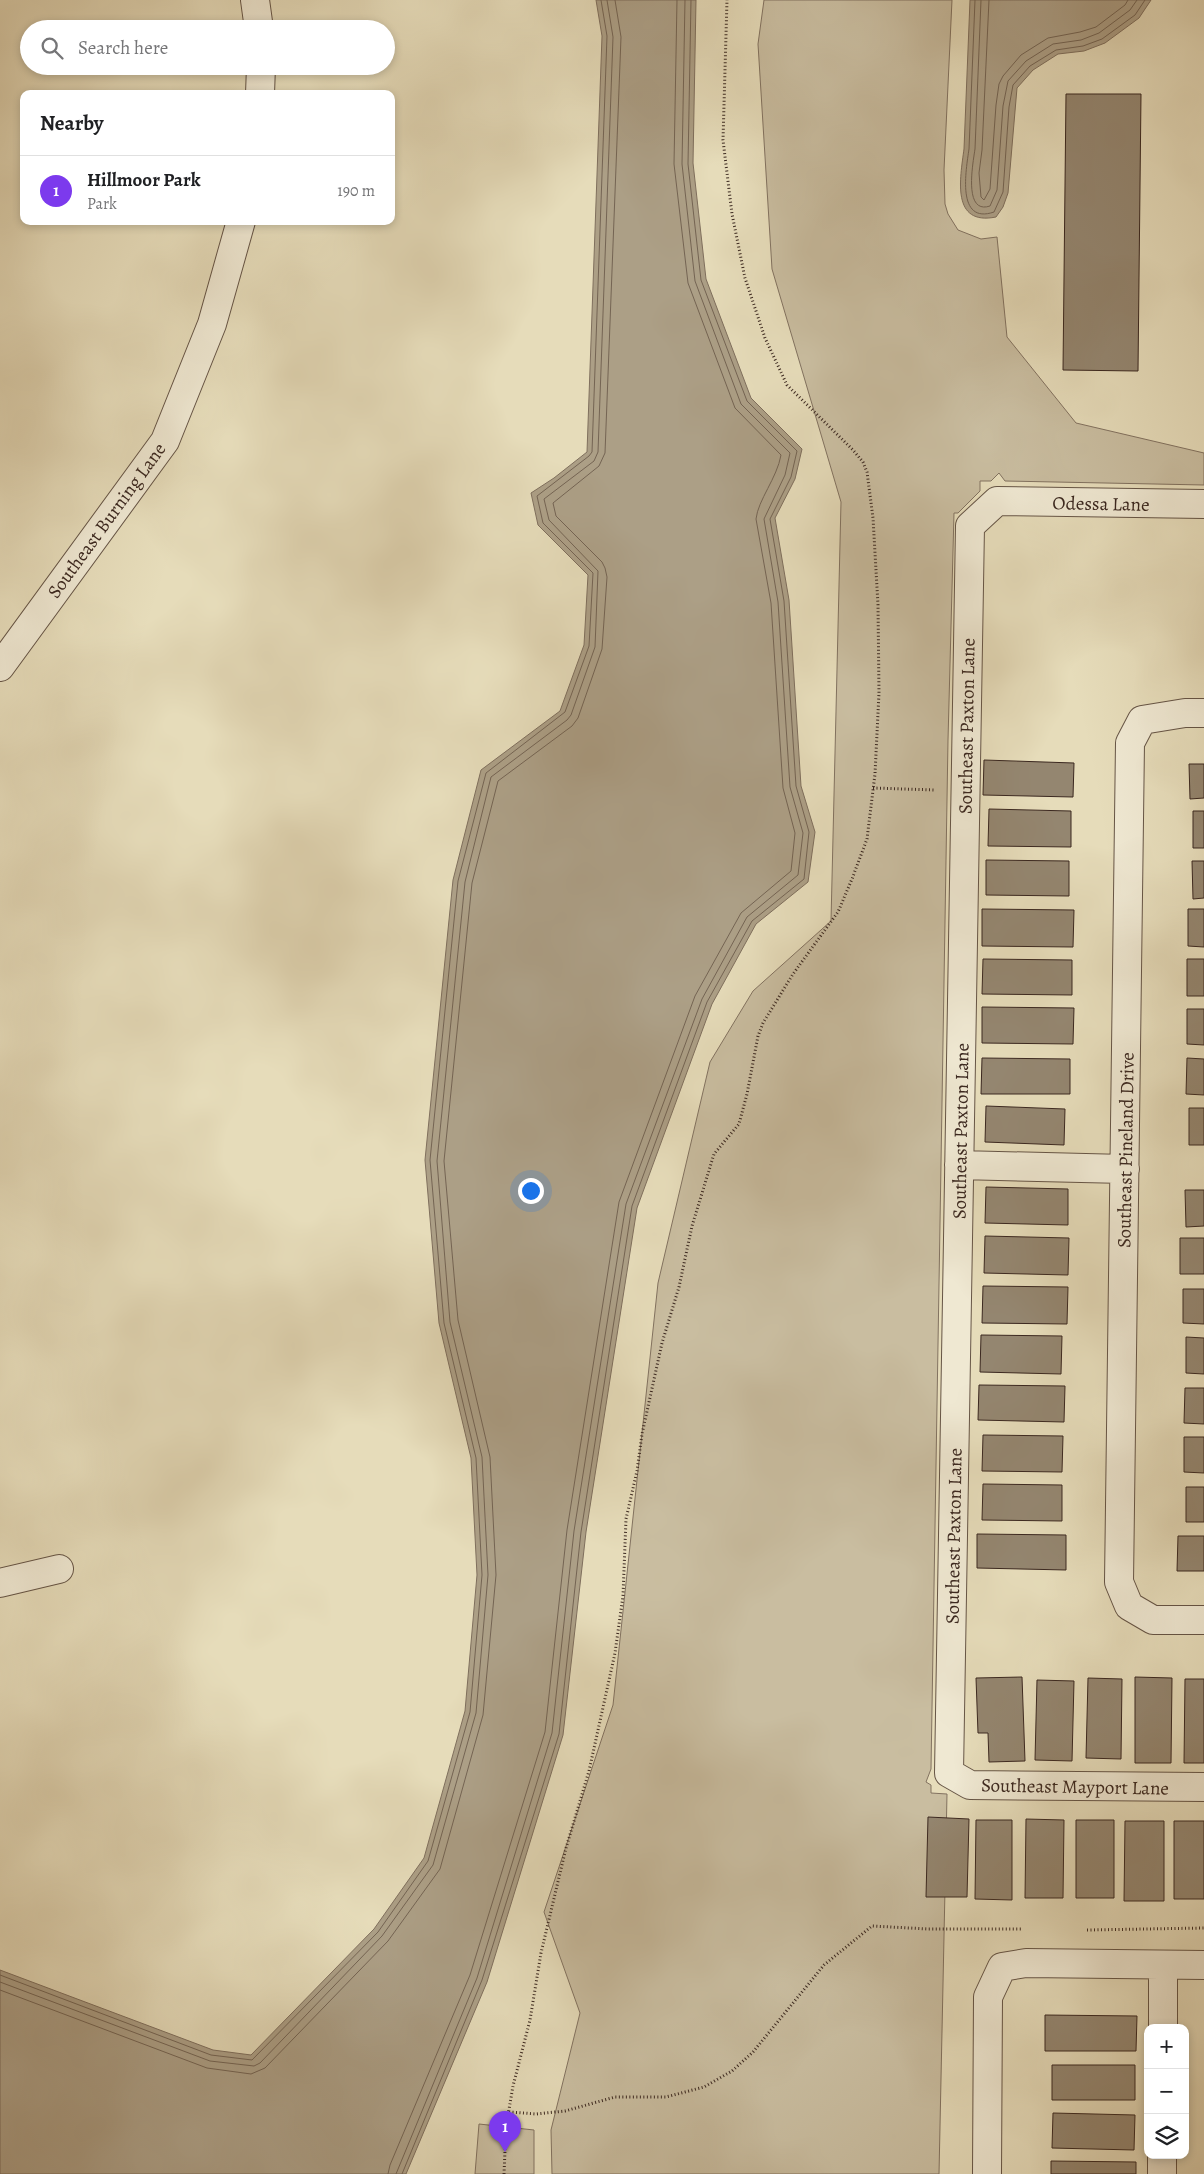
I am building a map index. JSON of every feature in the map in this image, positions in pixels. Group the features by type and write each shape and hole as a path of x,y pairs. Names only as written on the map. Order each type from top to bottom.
{"street":[{"path":"255,0 258,20"},
{"path":"260,90 261,75"},
{"name":"Southeast Burning Lane","path":"0,667 165,440 212,324 240,225"},
{"name":"Odessa Lane","path":"997,501 1204,504"},
{"name":"Southeast Paxton Lane","path":"949,1773 970,526 997,501"},
{"name":"Southeast Pineland Drive","path":"1204,713 1184,713 1142,720 1130,744 1119,1582 1129,1606 1153,1620 1204,1620"},
{"path":"959,1165 1125,1169"},
{"path":"0,1583 59,1569"},
{"name":"Southeast Mayport Lane","path":"949,1773 970,1785 1204,1787"},
{"path":"988,2174 988,1997 1002,1968 1026,1963 1204,1965"},
{"path":"1163,2024 1164,1965"},
{"path":"1162,2159 1162,2174"}],"path":[{"path":"504,2174 506,2127 513,2086 530,2020 541,1953 604,1708 621,1618 626,1519 662,1343 679,1288 692,1226 714,1154 739,1124 758,1036 763,1023 793,974 838,912 852,880 867,839 873,788 879,693 878,605 873,518 867,472 859,457 787,385 765,338 745,278 732,214 723,140 726,0"},
{"path":"873,788 965,791"},
{"path":"509,2112 536,2114 566,2111 615,2097 666,2097 704,2087 732,2071 753,2052 824,1965 872,1926 928,1929 1025,1930"},
{"path":"1083,1930 1204,1928"}],"shaded area":[{"path":"764,0 952,0 944,170 945,204 948,214 958,230 981,239 997,237 1007,337 1076,423 1204,453 1204,485 1005,481 999,473 991,481 980,481 980,491 958,513 954,513 948,740 931,1769 926,1782 931,1785 931,1793 947,1794 939,2174 552,2174 551,2130 580,2013 544,1912 613,1705 658,1283 710,1062 753,991 831,921 841,502 772,269 758,44"},
{"path":"479,2124 534,2130 534,2174 475,2174"}],"water":[{"path":"596,0 696,0 693,163 706,279 751,398 802,449 795,479 775,518 789,600 801,786 815,832 808,882 756,924 712,1004 637,1208 586,1532 563,1735 487,1982 406,2174 0,2174 0,1970 213,2050 251,2055 374,1929 424,1858 465,1711 477,1575 471,1458 439,1323 425,1160 453,880 481,770 560,711 584,645 588,575 538,525 531,493 587,452 602,36"},
{"path":"970,0 1151,0 1139,18 1105,43 1084,51 1058,54 1033,70 1017,88 1008,193 1003,207 996,217 982,218 971,214 965,207 962,198 961,174 964,149"}],"building":[{"path":"1066,94 1141,94 1138,371 1063,370"},
{"path":"984,760 1074,763 1073,797 983,795"},
{"path":"1189,764 1204,764 1204,798 1190,799"},
{"path":"989,809 1071,811 1071,847 988,846"},
{"path":"1193,811 1204,811 1204,848 1193,848"},
{"path":"986,860 1069,861 1069,896 986,895"},
{"path":"1192,861 1204,861 1204,898 1193,899"},
{"path":"982,909 1074,910 1073,947 982,946"},
{"path":"1188,909 1204,909 1204,947 1188,946"},
{"path":"983,959 1072,960 1072,995 982,994"},
{"path":"1187,959 1204,959 1204,996 1187,996"},
{"path":"982,1007 1074,1008 1073,1044 982,1043"},
{"path":"1187,1009 1204,1009 1204,1045 1187,1044"},
{"path":"982,1058 1070,1059 1070,1094 981,1094"},
{"path":"1187,1058 1204,1059 1204,1095 1186,1094"},
{"path":"986,1106 1065,1109 1064,1145 985,1142"},
{"path":"1189,1108 1204,1108 1204,1145 1189,1145"},
{"path":"986,1187 1068,1189 1068,1225 985,1223"},
{"path":"1185,1190 1204,1190 1204,1226 1186,1227"},
{"path":"985,1236 1069,1238 1068,1275 984,1273"},
{"path":"1180,1238 1204,1238 1204,1274 1180,1274"},
{"path":"983,1286 1068,1287 1067,1324 982,1323"},
{"path":"1183,1289 1204,1289 1204,1324 1183,1323"},
{"path":"981,1335 1062,1336 1061,1374 980,1372"},
{"path":"1186,1337 1204,1338 1204,1374 1186,1373"},
{"path":"979,1385 1065,1386 1064,1422 978,1420"},
{"path":"1185,1388 1204,1388 1204,1424 1184,1423"},
{"path":"983,1435 1063,1436 1062,1472 982,1471"},
{"path":"1184,1437 1204,1437 1204,1473 1184,1472"},
{"path":"983,1484 1062,1485 1062,1521 982,1520"},
{"path":"1186,1487 1204,1487 1204,1522 1186,1522"},
{"path":"977,1534 1066,1535 1066,1570 977,1568"},
{"path":"1178,1536 1204,1536 1204,1571 1177,1571"},
{"path":"1022,1677 1025,1761 989,1762 988,1733 978,1733 976,1678"},
{"path":"1135,1677 1172,1678 1171,1763 1135,1763"},
{"path":"1088,1678 1122,1679 1121,1759 1086,1758"},
{"path":"1185,1679 1204,1679 1204,1763 1184,1763"},
{"path":"1037,1680 1074,1681 1072,1761 1035,1760"},
{"path":"928,1817 969,1819 967,1897 926,1897"},
{"path":"1026,1819 1064,1820 1063,1898 1025,1898"},
{"path":"976,1820 1012,1820 1012,1900 975,1899"},
{"path":"1076,1820 1114,1820 1114,1898 1076,1898"},
{"path":"1125,1821 1164,1821 1164,1901 1124,1901"},
{"path":"1174,1821 1204,1821 1204,1899 1174,1899"},
{"path":"1045,2015 1137,2016 1136,2051 1045,2051"},
{"path":"1052,2065 1135,2065 1135,2100 1052,2100"},
{"path":"1053,2113 1135,2115 1134,2150 1052,2148"},
{"path":"1051,2161 1136,2162 1136,2174 1051,2174"}],"place":[{"name":"Hillmoor Park","path":"505,2152"}]}
